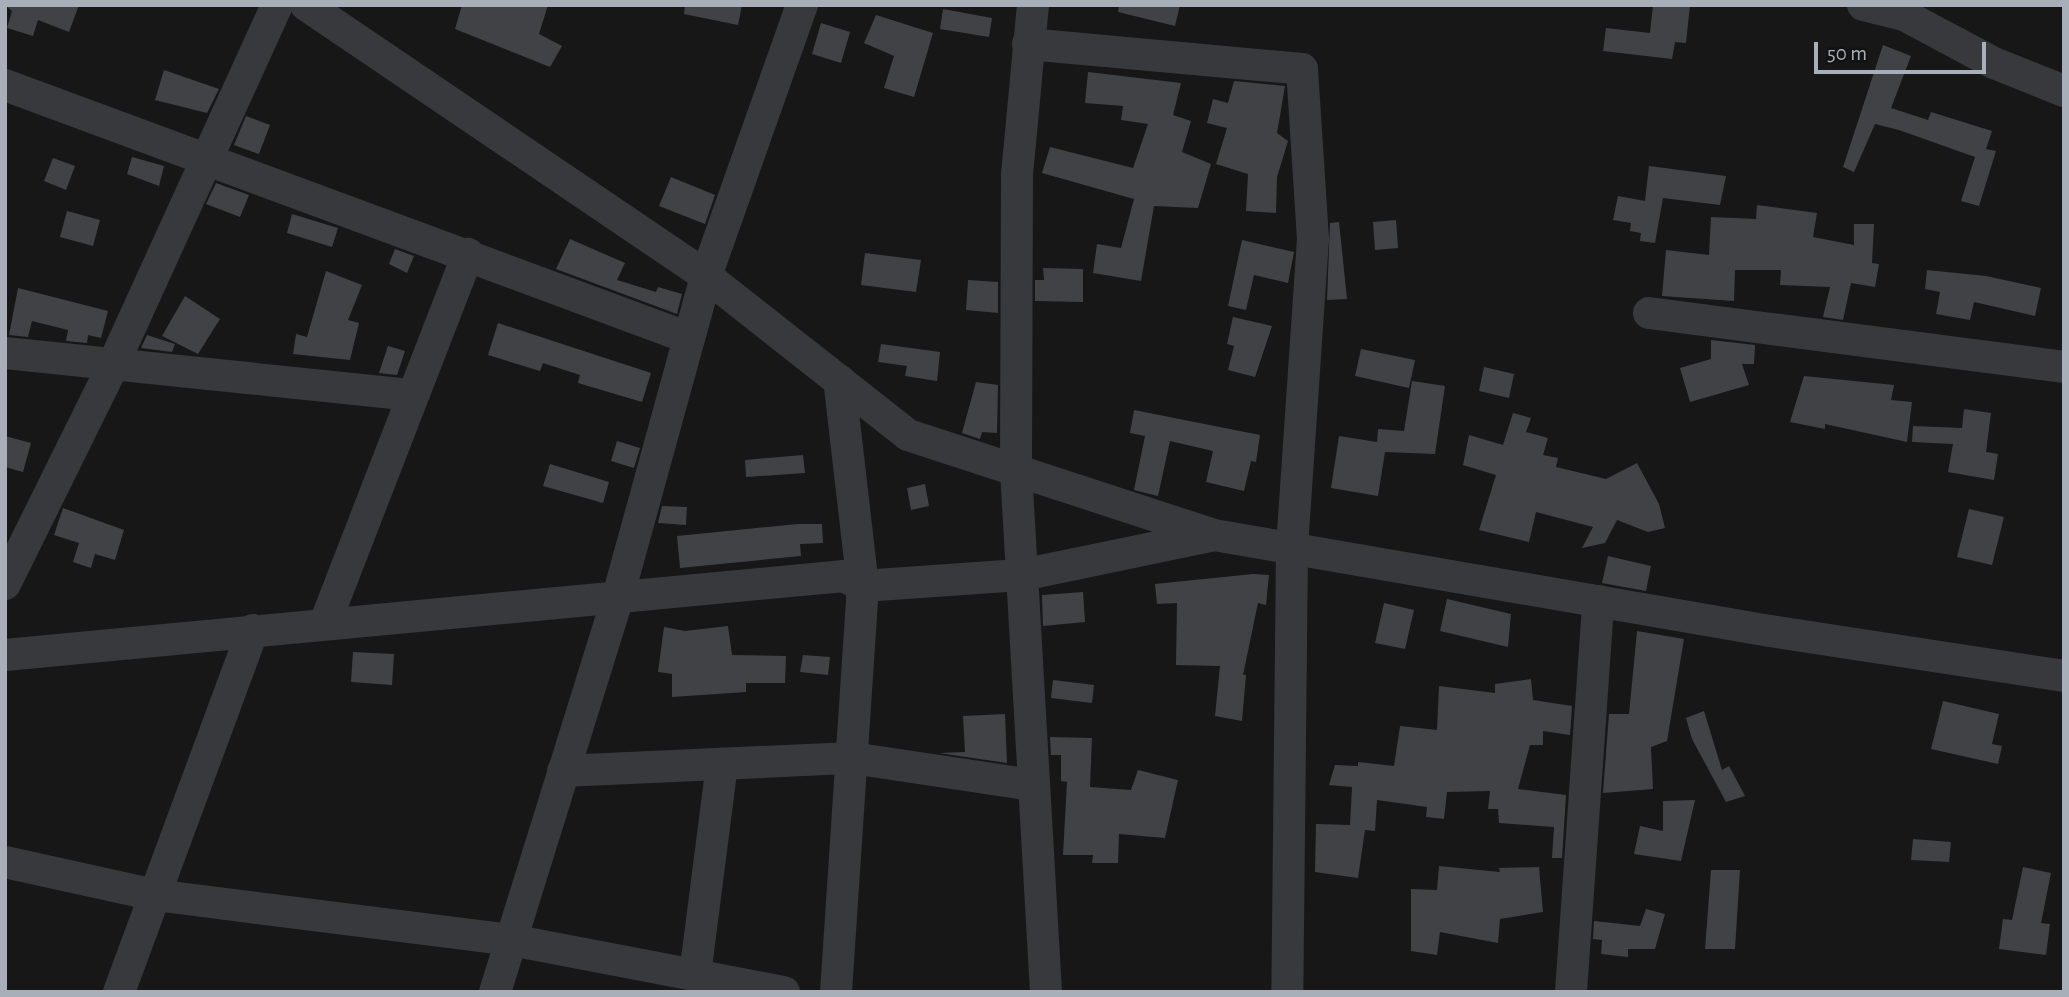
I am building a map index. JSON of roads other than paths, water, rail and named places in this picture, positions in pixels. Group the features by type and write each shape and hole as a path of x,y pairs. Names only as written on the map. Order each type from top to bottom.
{"street":[{"path":"5,584 113,365 277,5"},
{"path":"306,5 706,276 908,435 1214,535 1598,601 2064,676"},
{"path":"495,992 617,600 706,276 802,5"},
{"path":"1033,5 1017,175 1016,470 1046,992"},
{"path":"1863,5 1904,15 1994,63 2064,91"},
{"path":"1028,44 1302,69 1313,239 1292,548 1287,992"},
{"path":"5,85 208,157 689,338"},
{"path":"326,623 468,254"},
{"path":"1649,313 2064,367"},
{"path":"5,353 413,395"},
{"path":"836,992 863,586 839,380"},
{"path":"5,655 326,623 617,600 844,576 863,586 1021,575 1214,535"},
{"path":"1572,992 1598,601"},
{"path":"119,992 253,630"},
{"path":"564,771 852,758 1032,785"},
{"path":"695,975 722,764"},
{"path":"5,862 155,895 511,940 784,992"}]}
